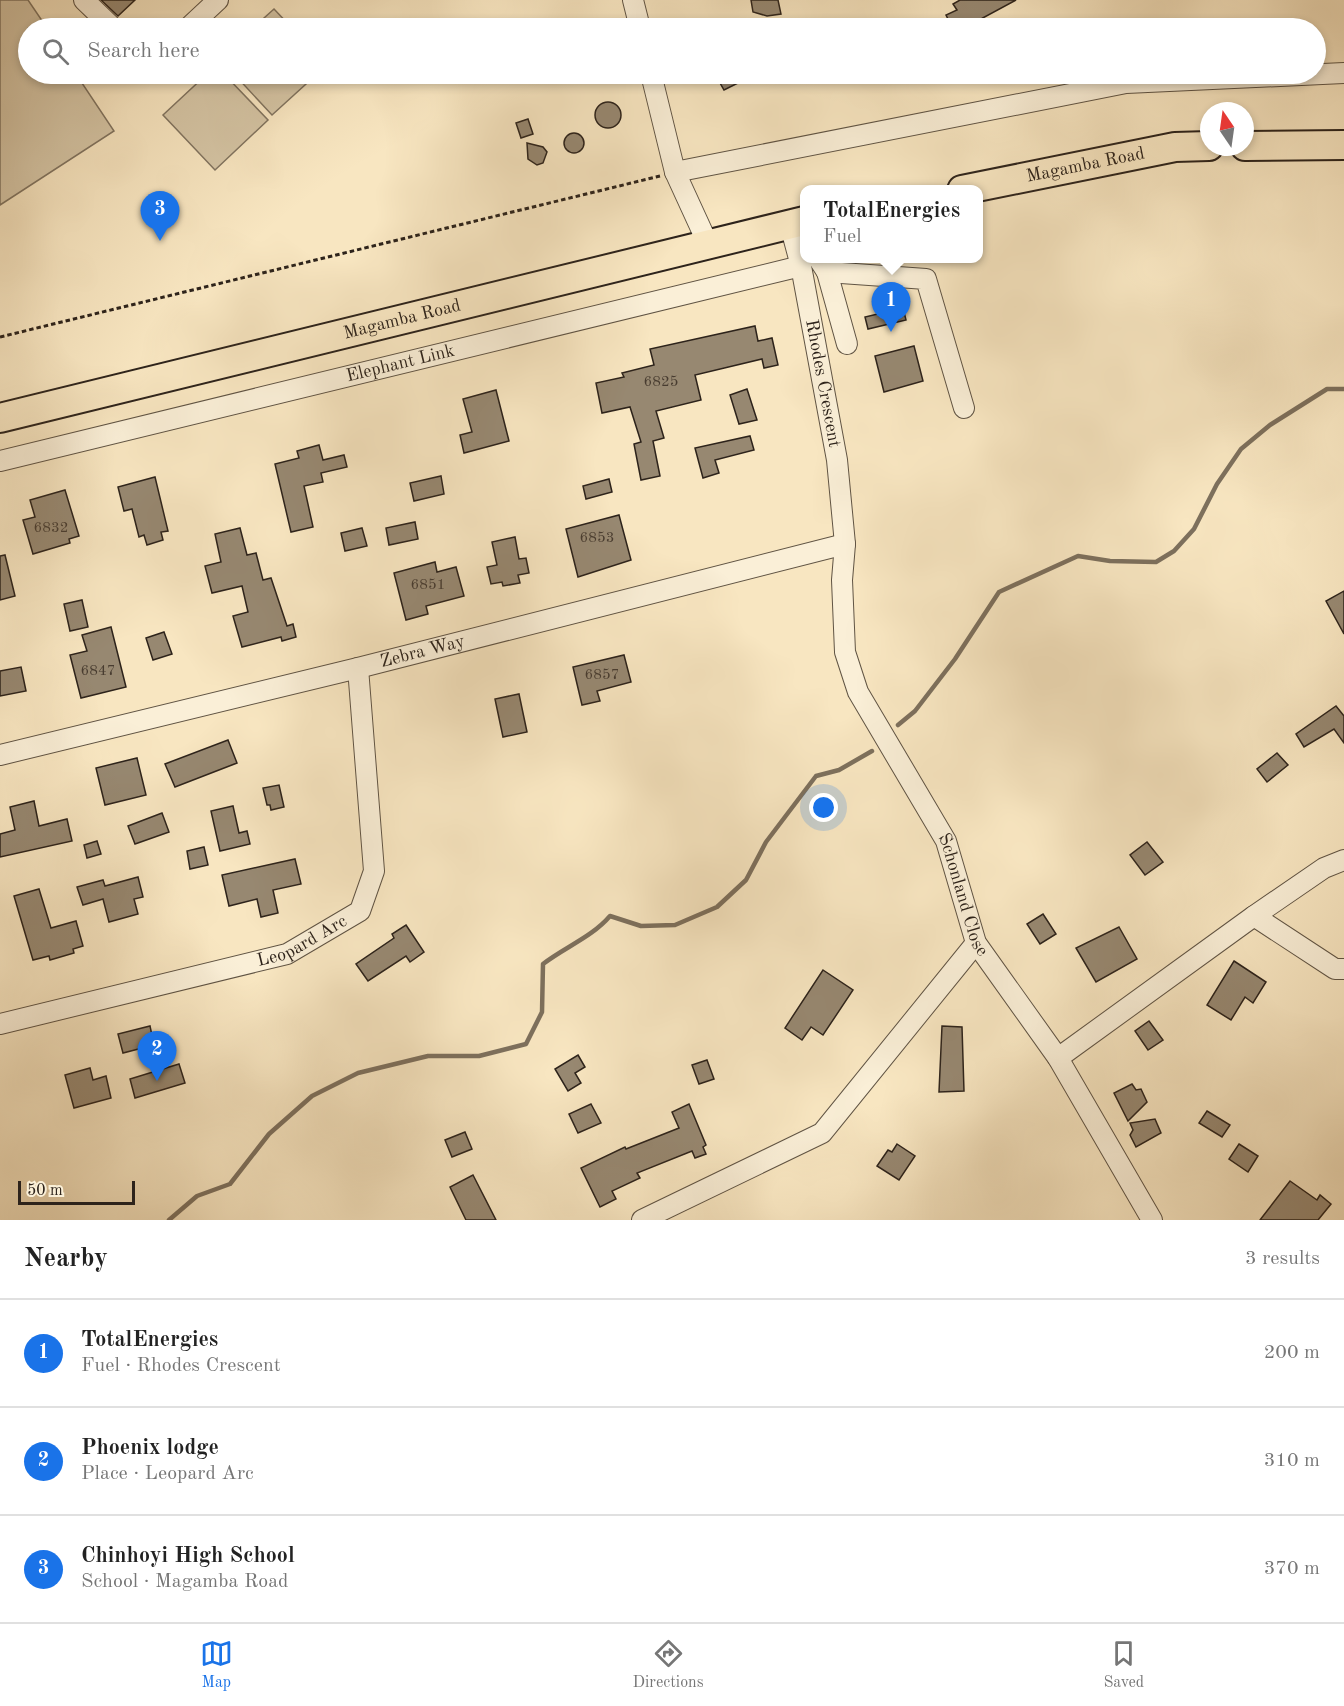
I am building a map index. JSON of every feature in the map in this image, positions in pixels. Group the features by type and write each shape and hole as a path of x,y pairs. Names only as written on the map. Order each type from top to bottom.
{"highway":[{"path":"1254,146 1344,145"},
{"name":"Magamba Road","path":"982,185 1175,147 1200,146"},
{"name":"Magamba Road","path":"0,418 797,223"}],"street":[{"path":"84,0 103,18"},
{"path":"199,18 218,0"},
{"path":"633,0 638,18"},
{"path":"1326,74 1344,73"},
{"path":"653,84 675,172 708,244"},
{"path":"675,172 1121,84"},
{"path":"815,266 847,344"},
{"name":"Elephant Link","path":"0,461 815,266 926,279 964,408"},
{"name":"Rhodes Crescent","path":"815,266 845,544"},
{"name":"Zebra Way","path":"0,755 358,668 845,544"},
{"name":"Schonland Close","path":"845,544 842,580 845,652 858,693 946,841 976,943 1058,1058 1152,1220"},
{"name":"Leopard Arc","path":"0,1024 287,954 360,911 374,871 358,668"},
{"path":"1058,1058 1254,916 1324,868 1344,860"},
{"path":"1254,916 1335,969 1344,969"},
{"path":"642,1220 822,1133 976,943"}],"path":[{"path":"0,337 675,172"}],"shaded area":[{"path":"0,0 28,0 40,18 18,18 18,84 83,84 114,131 0,205"},
{"path":"274,9 283,18 264,18"},
{"path":"196,84 234,84 268,120 215,170 163,115"},
{"path":"243,84 306,84 272,115"}],"building":[{"path":"101,0 135,0 118,16"},
{"path":"751,0 778,0 781,14 767,16 753,12"},
{"path":"960,0 1016,0 983,18 948,18 946,15 957,10 953,4"},
{"path":"721,84 736,84 724,90"},
{"path":"608,102 617,106 621,115 617,124 608,128 599,124 595,115 599,106"},
{"path":"528,119 533,134 521,138 516,123"},
{"path":"574,133 581,136 584,143 581,150 574,153 567,150 564,143 567,136"},
{"path":"527,143 543,147 547,152 543,163 537,165 528,159"},
{"path":"903,308 906,320 868,329 865,317"},
{"path":"755,326 758,341 772,338 778,365 764,368 762,359 695,375 701,400 656,411 664,438 653,441 660,476 641,480 634,444 641,442 630,407 602,413 596,383 624,377 622,373 654,365 650,349"},
{"path":"914,346 923,381 884,392 875,356"},
{"path":"747,389 757,420 739,424 730,395"},
{"path":"496,390 509,441 464,453 460,435 472,432 463,399"},
{"path":"750,436 754,450 715,460 719,473 703,478 695,448"},
{"path":"319,445 323,460 344,455 347,467 321,473 323,482 304,486 313,527 291,532 275,464 299,458 297,451"},
{"path":"441,476 444,494 414,501 410,483"},
{"path":"155,477 168,531 161,532 163,540 147,545 144,535 139,537 132,509 124,511 118,487"},
{"path":"609,479 612,492 586,499 583,486"},
{"path":"65,490 79,536 69,539 70,543 33,554 23,520 35,517 30,500"},
{"path":"619,515 631,560 578,577 566,529"},
{"path":"415,522 418,539 389,545 386,528"},
{"path":"240,528 247,555 256,553 263,580 271,578 287,626 293,624 296,637 282,641 281,637 242,647 233,616 248,612 242,586 212,593 205,566 221,562 215,534"},
{"path":"362,528 367,546 345,551 341,533"},
{"path":"515,537 519,559 526,558 529,573 518,575 520,583 503,586 502,582 491,584 487,567 497,565 492,542"},
{"path":"5,555 15,596 0,600 0,556"},
{"path":"435,562 437,572 456,567 464,596 426,606 428,614 406,620 394,573"},
{"path":"1344,591 1344,634 1326,601"},
{"path":"82,600 88,627 70,631 64,604"},
{"path":"111,627 126,687 81,698 70,655 87,651 82,635"},
{"path":"164,632 172,654 153,660 146,638"},
{"path":"624,655 631,682 597,691 600,701 582,705 573,667"},
{"path":"21,667 26,691 0,696 0,671"},
{"path":"519,694 527,732 503,737 495,699"},
{"path":"1336,706 1344,716 1344,743 1334,729 1304,747 1296,734"},
{"path":"228,740 237,763 175,787 165,764"},
{"path":"1277,753 1288,765 1267,782 1257,769"},
{"path":"137,758 146,795 105,805 96,768"},
{"path":"279,785 284,807 271,810 270,805 267,805 263,788"},
{"path":"34,801 39,826 67,819 72,841 0,857 0,834 15,830 10,807"},
{"path":"233,806 239,833 247,831 250,844 220,851 211,811"},
{"path":"162,813 169,832 135,844 128,826"},
{"path":"97,841 101,854 87,858 84,845"},
{"path":"1147,842 1163,862 1145,875 1130,855"},
{"path":"204,847 208,865 190,869 187,851"},
{"path":"295,859 301,884 273,890 278,913 261,917 257,899 229,906 222,875"},
{"path":"138,877 143,897 134,899 138,914 109,922 103,899 83,905 77,887 103,880 105,886"},
{"path":"39,889 51,928 76,921 83,946 73,949 74,953 50,960 49,956 33,960 14,896"},
{"path":"1043,914 1056,934 1040,944 1027,924"},
{"path":"406,925 424,952 410,962 406,956 368,981 356,964 394,938 392,934"},
{"path":"1119,927 1137,959 1096,982 1076,948"},
{"path":"1234,961 1266,982 1253,1003 1245,997 1231,1020 1207,1005"},
{"path":"823,970 853,990 823,1035 811,1027 802,1040 785,1028"},
{"path":"1149,1021 1163,1040 1148,1050 1135,1031"},
{"path":"150,1026 154,1045 123,1053 118,1034"},
{"path":"942,1026 962,1027 964,1091 939,1092"},
{"path":"578,1055 585,1067 575,1073 581,1083 568,1091 555,1069"},
{"path":"707,1060 714,1079 699,1084 692,1065"},
{"path":"179,1064 185,1083 135,1098 130,1079"},
{"path":"90,1068 93,1080 106,1076 111,1098 74,1108 65,1075"},
{"path":"1132,1084 1136,1090 1141,1089 1147,1102 1128,1121 1114,1093"},
{"path":"591,1104 601,1123 578,1133 569,1114"},
{"path":"689,1104 706,1145 703,1147 706,1154 695,1158 692,1151 637,1173 640,1178 612,1191 616,1199 600,1207 581,1168 625,1147 626,1149 679,1128 672,1112"},
{"path":"1207,1111 1230,1125 1222,1137 1199,1123"},
{"path":"1155,1119 1161,1133 1136,1147 1130,1135 1133,1130 1130,1123"},
{"path":"465,1132 472,1149 452,1157 445,1140"},
{"path":"897,1144 915,1156 899,1180 877,1166 888,1150 892,1152"},
{"path":"1239,1144 1258,1156 1248,1172 1229,1159"},
{"path":"473,1175 496,1220 466,1220 450,1187"},
{"path":"1290,1181 1317,1200 1320,1195 1331,1204 1318,1220 1260,1220"}],"waterway":[{"path":"898,725 915,711 955,659 999,592 1078,556 1110,561 1156,562 1174,551 1194,529 1217,484 1241,449 1270,425 1327,389 1344,389"},
{"path":"169,1220 197,1196 230,1184 269,1134 312,1096 358,1073 428,1056 479,1056 526,1044 542,1012 543,964 587,936 610,916 641,926 675,925 717,907 746,880 766,842 816,776 839,770 872,751"}],"place":[{"name":"Chinhoyi High School","path":"160,241"},
{"name":"TotalEnergies","path":"891,332"},
{"name":"Phoenix lodge","path":"157,1081"}]}
